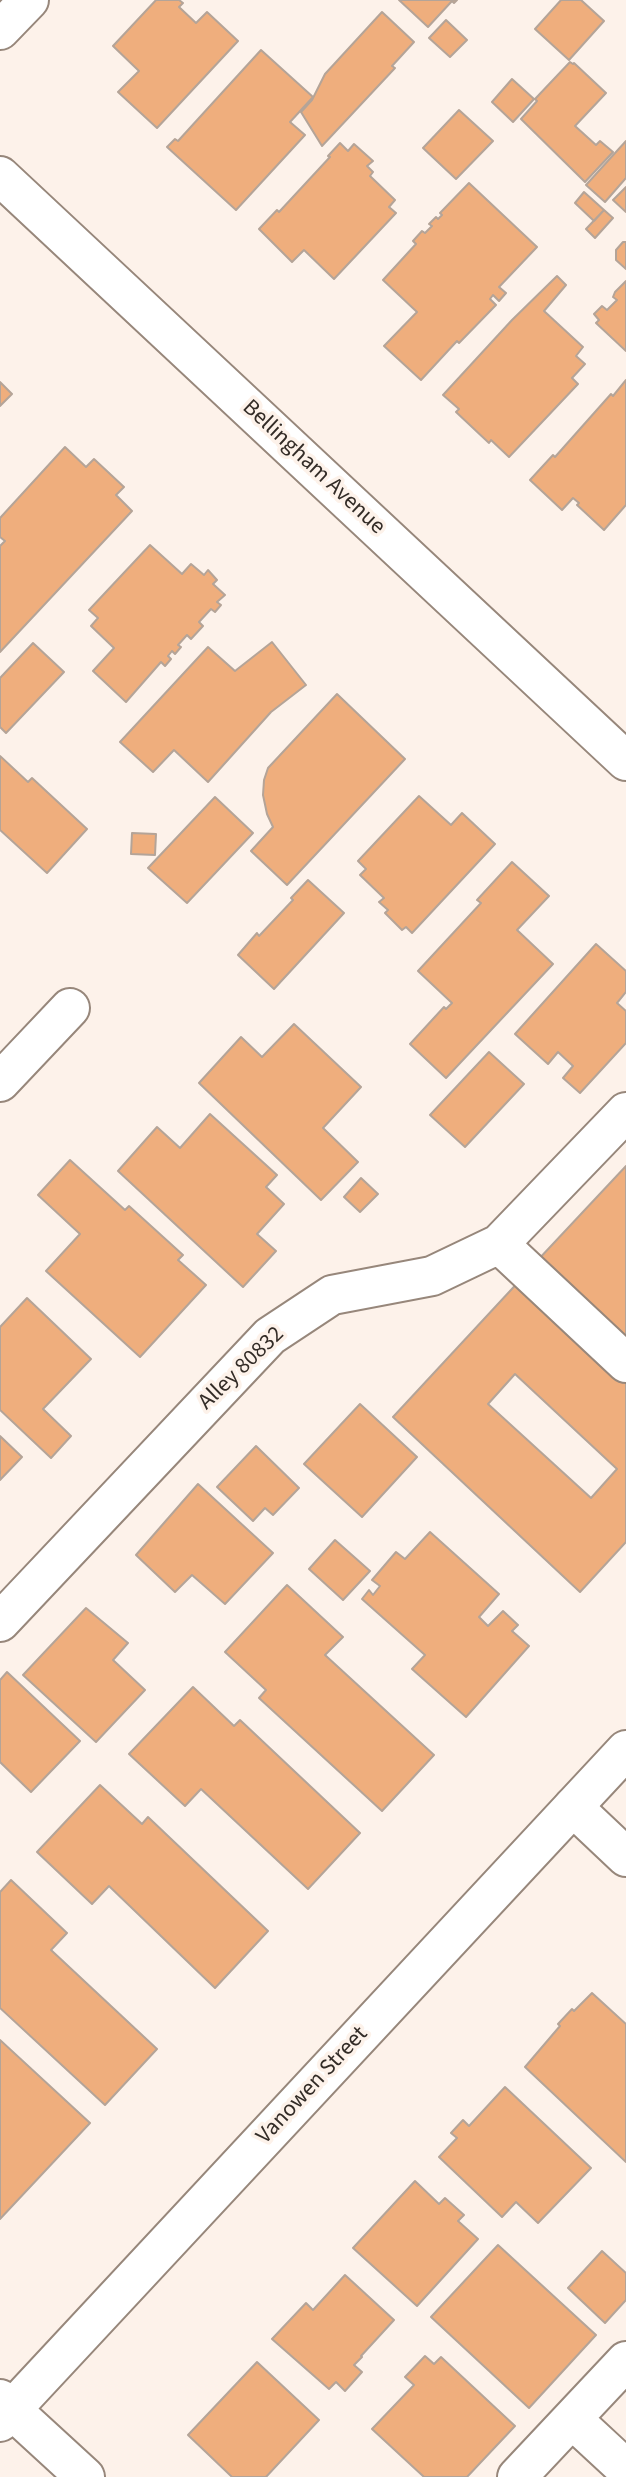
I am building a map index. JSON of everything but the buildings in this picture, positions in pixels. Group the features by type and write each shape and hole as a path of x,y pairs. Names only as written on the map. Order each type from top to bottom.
{"street":[{"path":"0,30 29,0"},
{"name":"Bellingham Avenue","path":"0,176 626,761"},
{"path":"0,1082 70,1008"},
{"name":"Alley 80832","path":"0,1622 270,1336 332,1295 432,1276 499,1244 626,1112"},
{"path":"499,1244 626,1363"},
{"name":"Vanowen Street","path":"4,2410 626,1750"},
{"path":"573,1807 626,1857"},
{"path":"517,2477 626,2361"},
{"path":"4,2410 85,2477"},
{"path":"572,2418 626,2469"}]}
